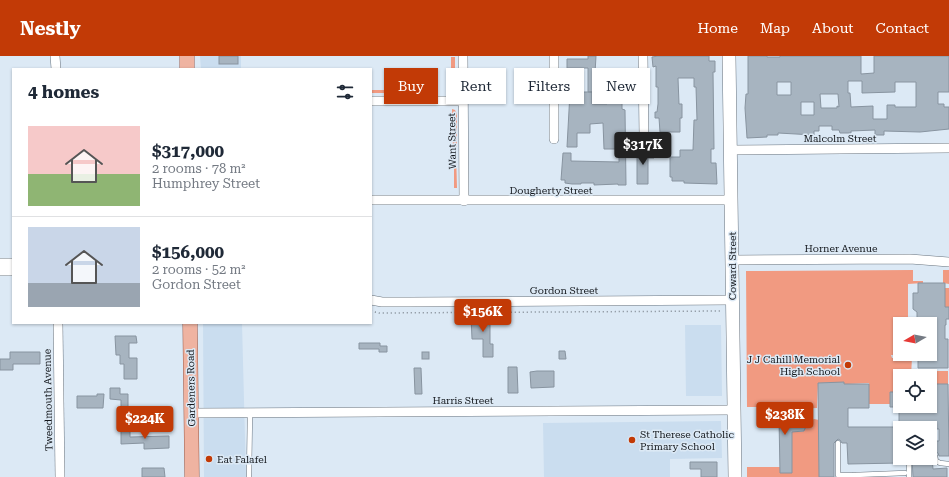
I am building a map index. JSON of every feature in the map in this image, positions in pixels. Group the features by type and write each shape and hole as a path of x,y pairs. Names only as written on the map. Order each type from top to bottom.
{"main road":[{"path":"187,56 187,68"},
{"name":"Gardeners Road","path":"190,324 192,477"}],"street":[{"path":"56,56 56,68"},
{"name":"Want Street","path":"463,56 463,68"},
{"path":"554,56 554,140"},
{"path":"643,56 644,137"},
{"name":"Coward Street","path":"729,56 735,477"},
{"path":"372,101 446,102"},
{"name":"Want Street","path":"463,104 464,201"},
{"name":"Malcolm Street","path":"731,150 949,148"},
{"name":"Dougherty Street","path":"372,200 732,200"},
{"name":"Horner Avenue","path":"732,260 910,259 949,262"},
{"path":"0,263 12,263"},
{"path":"0,271 12,271"},
{"name":"Gordon Street","path":"372,300 382,302 410,302 733,300"},
{"name":"Tweedmouth Avenue","path":"58,324 60,477"},
{"name":"Harris Street","path":"192,413 734,410"}],"lane":[{"path":"249,477 250,413"},
{"path":"838,443 838,475 907,475 909,465"},
{"path":"937,462 949,464"}],"path":[{"path":"372,310 379,313 722,311"}],"shaded area":[{"path":"200,56 241,56 241,68 201,68"},
{"path":"451,57 455,57 455,68 451,68"},
{"path":"372,90 384,90 384,93 372,93"},
{"path":"452,109 455,110 457,114 457,149 453,150"},
{"path":"454,153 456,153 457,188 454,188"},
{"path":"913,270 913,281 923,281 923,283 908,284 908,317 893,317 893,355 891,355 893,361 912,361 911,369 893,369 893,392 890,392 890,404 869,404 869,383 848,384 848,404 844,404 844,383 818,383 817,408 795,409 812,418 804,424 803,422 797,422 798,432 804,431 805,425 814,419 819,420 819,477 747,477 747,467 787,467 787,473 792,473 791,417 793,417 792,409 785,409 784,407 747,407 746,271"},
{"path":"943,270 949,270 949,284 943,283"},
{"path":"945,288 949,288 949,307 945,307"},
{"path":"203,324 242,324 246,477 204,477"},
{"path":"685,325 721,325 722,396 686,396"},
{"path":"937,371 948,371 948,384 937,384"},
{"name":"St Therese Catholic Primary School","path":"721,421 722,458 670,459 670,477 544,477 543,423"}],"building":[{"path":"219,56 238,56 238,64 219,64"},
{"path":"588,56 596,56 595,68 592,68 592,104 622,104 622,109 625,110 626,185 594,185 594,183 572,184 565,183 565,180 561,180 563,153 571,153 571,161 619,162 619,149 604,149 603,123 590,124 590,133 577,133 577,147 567,147 569,104 584,104 584,92 588,92 588,68 567,68 567,59 588,59"},
{"path":"709,56 709,61 715,61 715,72 713,72 714,149 711,149 711,163 716,163 717,184 684,183 684,181 672,181 672,177 670,177 670,157 680,157 680,150 693,150 694,120 697,120 696,87 694,87 694,78 678,78 679,104 682,104 680,132 660,132 659,118 655,118 655,112 657,112 658,104 658,87 656,87 656,66 653,67 652,57"},
{"path":"748,56 861,56 861,74 874,73 874,56 949,56 949,92 938,92 938,104 944,104 944,107 949,107 949,129 920,132 884,131 884,135 875,135 875,130 840,133 839,130 832,130 832,126 819,126 819,131 814,131 814,135 778,133 778,135 767,135 767,137 747,138 745,108 746,94 748,94","holes":["848,81 862,81 862,93 895,92 895,82 916,82 916,107 895,107 895,105 887,105 887,119 873,119 873,106 851,107 850,93 848,93","777,82 791,82 791,95 777,95","820,94 838,94 839,107 821,108","801,102 814,102 814,115 801,115"]},
{"path":"637,151 654,151 654,158 648,158 648,184 637,184"},
{"path":"918,283 945,283 945,307 949,307 949,319 946,319 945,325 945,339 948,339 948,368 918,368 918,361 937,361 937,317 917,317 917,312 913,309 913,293 918,293"},
{"path":"490,315 490,344 493,344 493,357 483,357 483,339 472,339 471,316"},
{"path":"115,336 136,336 137,343 129,343 129,358 137,358 137,379 124,379 124,364 120,364 120,355 116,355"},
{"path":"359,343 380,343 380,346 387,346 387,352 379,352 379,349 359,349"},
{"path":"559,351 565,351 566,359 559,359"},
{"path":"10,352 40,352 40,364 13,364 13,370 0,370 0,359 10,359"},
{"path":"422,352 429,352 429,359 422,359"},
{"path":"508,367 517,367 518,393 508,393"},
{"path":"414,368 421,368 422,394 415,394"},
{"path":"554,371 554,387 531,388 530,372"},
{"path":"844,382 844,384 869,384 869,408 848,408 848,427 893,427 893,463 848,464 847,443 842,443 838,439 834,443 834,477 819,477 818,383"},
{"path":"937,384 948,384 949,456 939,456 937,453 939,429 937,429 937,421 899,421 899,413 937,413"},
{"path":"110,388 120,388 120,394 128,394 128,408 121,408 121,400 110,399"},
{"path":"890,392 893,392 893,407 890,407"},
{"path":"97,394 104,394 103,408 77,408 77,396 97,396"},
{"path":"792,409 793,422 803,422 806,426 804,431 792,432 792,473 780,473 779,418 764,418 763,410"},
{"path":"121,428 130,428 130,437 169,436 169,448 144,449 144,443 121,444"},
{"path":"690,462 717,462 717,477 701,477 701,469 690,469"},
{"path":"912,465 933,465 933,469 947,468 947,477 913,477"},
{"path":"142,468 164,468 165,477 142,477"}],"place":[{"name":"J J Cahill Memorial High School","path":"848,365"},
{"name":"St Therese Catholic Primary School","path":"632,440"},
{"name":"Eat Falafel","path":"209,459"}]}
